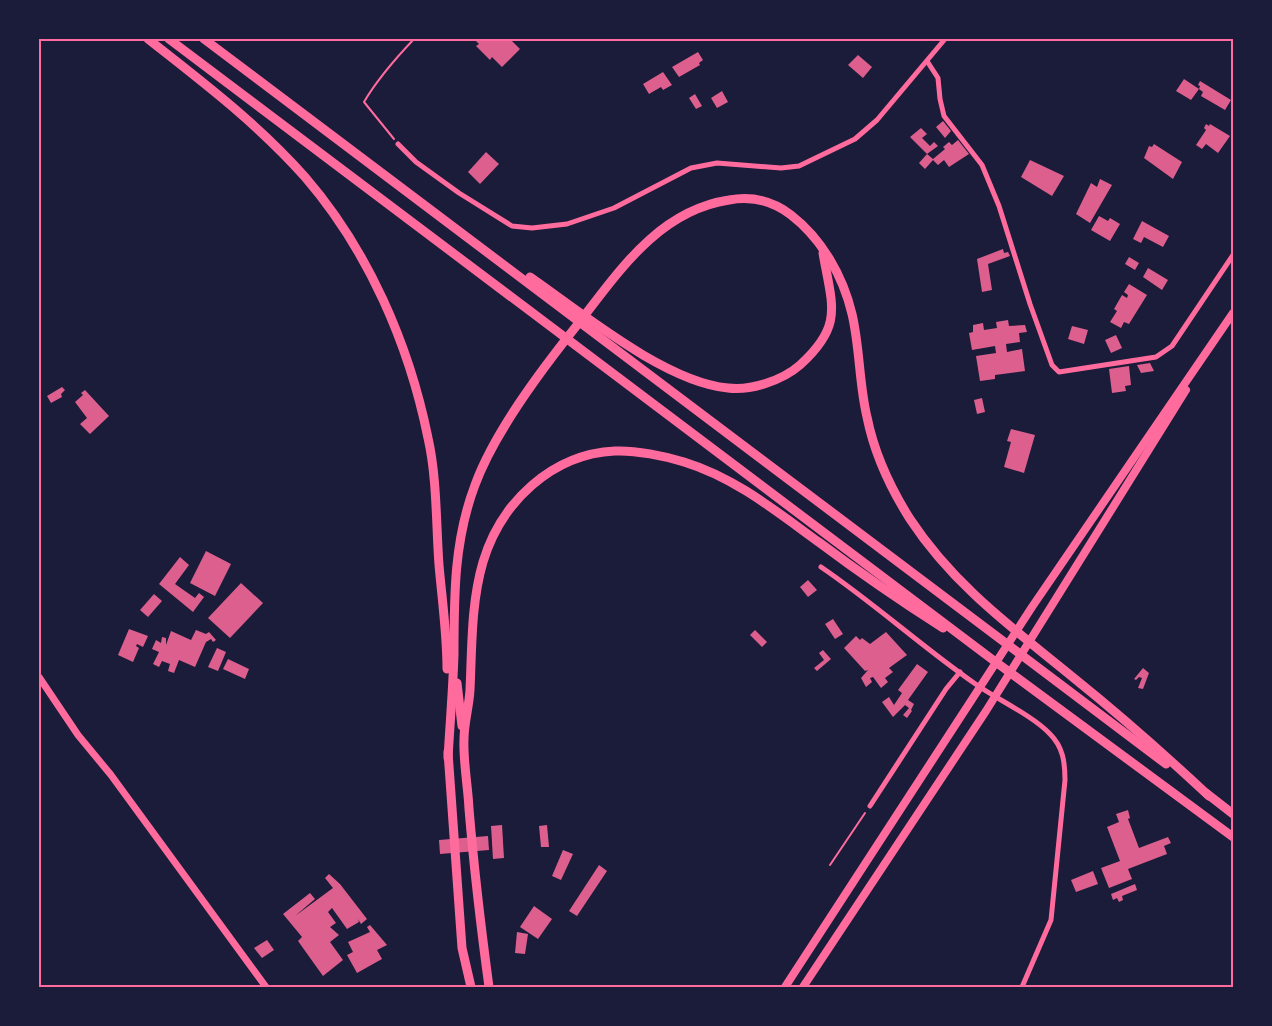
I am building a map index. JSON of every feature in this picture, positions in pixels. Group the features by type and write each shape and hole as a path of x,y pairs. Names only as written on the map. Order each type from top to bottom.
{"highway":[{"path":"148,39 213,89 267,138 305,177 349,235 387,308 411,374 429,439 447,656 448,758 462,948 471,987"},
{"path":"169,39 993,660 1233,837"},
{"path":"204,39 1233,814"},
{"path":"448,758 454,657 453,606 456,562 474,486 493,446 535,381 618,272 645,242 677,218 698,207 744,197 763,200 787,211 808,228 822,245 840,279 852,314 867,420 882,465 909,518 946,567 978,599 1147,739 1209,796"},
{"path":"439,215 650,360 699,381 729,389 760,385 788,376 825,338 833,315 822,245"},
{"path":"464,740 470,692 471,646 477,590 484,560 500,522 516,500 535,481 555,467 596,453 617,450 650,455 684,462 717,475 752,494 888,593 993,660"},
{"path":"454,657 464,740 472,844 489,987"}],"main road":[{"path":"785,987 1032,607 1233,314"},
{"path":"803,987 986,711 1233,314"}],"street":[{"path":"398,144 416,162 459,193 512,226 532,228 567,224 614,208 691,168 717,163 782,168 799,166 855,139 877,120 945,39"},
{"path":"927,61 938,78 944,116 982,165 999,206 1052,365 1059,372 1156,357 1172,346 1233,255"},
{"path":"821,567 848,585 910,636 1048,731 1060,747 1065,764 1063,807 1051,920 1022,987"},
{"path":"870,806 946,689 960,672"},
{"path":"39,677 78,735 111,775 266,987"}],"path":[{"path":"398,144 364,102 393,60 414,39"},
{"path":"830,866 870,806"}],"building":[{"path":"474,39 510,39 520,49 502,67 492,57 490,60 476,46 479,44"},
{"path":"698,52 703,60 699,63 700,65 679,77 672,67"},
{"path":"858,55 872,67 863,78 848,65"},
{"path":"663,72 672,85 663,90 661,87 649,94 643,84"},
{"path":"1184,79 1199,89 1191,100 1176,91"},
{"path":"1200,81 1231,100 1225,110 1201,96 1203,92 1198,85"},
{"path":"722,91 728,102 717,108 711,98"},
{"path":"695,94 702,106 696,109 689,98"},
{"path":"943,121 951,131 945,138 936,127"},
{"path":"1206,124 1230,136 1218,153 1206,144 1202,149 1196,145 1206,130 1204,128"},
{"path":"921,128 927,134 922,138 930,146 934,142 938,146 927,154 910,137"},
{"path":"958,140 969,154 949,167 944,160 938,165 933,160 925,169 919,163 927,154 933,159 945,149 943,147 949,142 952,145"},
{"path":"1154,144 1182,162 1173,179 1144,158 1149,146 1152,147"},
{"path":"486,152 499,164 480,184 468,172"},
{"path":"1030,160 1064,176 1052,196 1021,177"},
{"path":"1100,179 1112,185 1090,223 1076,214 1091,183 1097,187"},
{"path":"1099,216 1108,221 1110,218 1120,224 1110,241 1091,230"},
{"path":"1142,221 1169,236 1163,247 1144,237 1141,243 1133,239"},
{"path":"1003,249 1004,253 1008,252 1010,256 988,264 992,290 982,292 977,259"},
{"path":"1129,257 1139,263 1135,270 1125,264"},
{"path":"1148,268 1168,280 1162,290 1143,277"},
{"path":"1129,284 1147,295 1129,324 1124,322 1121,328 1110,322 1117,311 1114,309 1122,295 1127,298 1128,295 1124,292"},
{"path":"1008,320 1009,326 1025,325 1027,332 1019,333 1020,342 1006,344 1007,352 1022,349 1025,371 995,375 995,379 980,381 976,356 996,353 995,346 972,350 969,333 973,332 973,325 983,323 984,330 997,328 996,322"},
{"path":"1072,326 1088,330 1084,344 1068,339"},
{"path":"1116,335 1122,348 1111,353 1105,340"},
{"path":"1150,363 1154,371 1141,373 1137,365"},
{"path":"1129,366 1131,385 1125,386 1126,391 1112,393 1109,369"},
{"path":"62,387 65,390 61,394 62,397 51,403 47,396"},
{"path":"85,390 109,416 90,434 80,424 87,418 75,402"},
{"path":"982,398 985,412 977,414 974,400"},
{"path":"1011,429 1035,435 1024,473 1004,467 1011,442 1007,441"},
{"path":"206,551 231,564 215,596 190,583"},
{"path":"180,557 189,565 175,584 195,598 199,593 204,597 193,612 159,584"},
{"path":"808,580 817,590 808,597 800,587"},
{"path":"241,583 263,603 230,638 208,618"},
{"path":"154,594 162,601 148,617 140,610"},
{"path":"833,619 843,634 835,639 825,624"},
{"path":"129,629 148,636 143,647 137,644 139,648 133,662 118,655"},
{"path":"196,630 206,634 209,632 216,640 213,642 211,639 206,642 195,667 179,660 174,673 168,671 170,664 162,661 159,667 153,664 159,652 152,649 156,640 161,643 162,637 166,638 166,645 171,631 191,640"},
{"path":"755,630 767,642 762,647 750,635"},
{"path":"886,632 907,655 889,668 893,672 885,678 888,682 881,688 873,677 870,678 872,682 866,687 861,678 868,670 865,671 844,648 856,636 870,644"},
{"path":"217,648 226,652 218,671 208,667"},
{"path":"823,650 831,659 817,671 814,668 824,660 819,653"},
{"path":"228,659 249,669 245,679 223,669"},
{"path":"917,664 928,672 908,700 914,704 912,711 907,718 903,715 909,708 905,705 893,717 882,702 889,697 894,705 902,693 898,690"},
{"path":"1143,668 1149,673 1143,689 1138,688 1142,678 1134,679"},
{"path":"1128,810 1130,818 1128,819 1139,848 1168,837 1171,843 1164,846 1167,854 1128,869 1132,879 1109,888 1101,868 1120,861 1107,827 1119,822 1116,814"},
{"path":"502,825 504,858 493,859 491,826"},
{"path":"547,825 549,847 541,847 539,826"},
{"path":"488,836 489,850 440,854 439,840"},
{"path":"563,850 573,854 561,880 552,876"},
{"path":"599,865 607,871 577,916 569,911"},
{"path":"1093,871 1098,884 1076,892 1071,880"},
{"path":"329,874 340,884 367,919 361,924 358,919 359,922 347,929 332,908 328,912 336,923 330,927 339,935 330,942 343,960 323,976 298,941 302,937 283,914 310,893 315,899 295,916 333,888 325,878"},
{"path":"1135,884 1137,890 1122,896 1123,900 1119,902 1117,898 1113,900 1111,894"},
{"path":"534,906 552,919 538,939 520,927"},
{"path":"370,925 387,945 377,950 382,959 357,973 347,955 353,952 348,942 370,932 367,927"},
{"path":"517,932 528,934 525,954 515,953"},
{"path":"267,940 274,950 262,958 254,948"}]}
